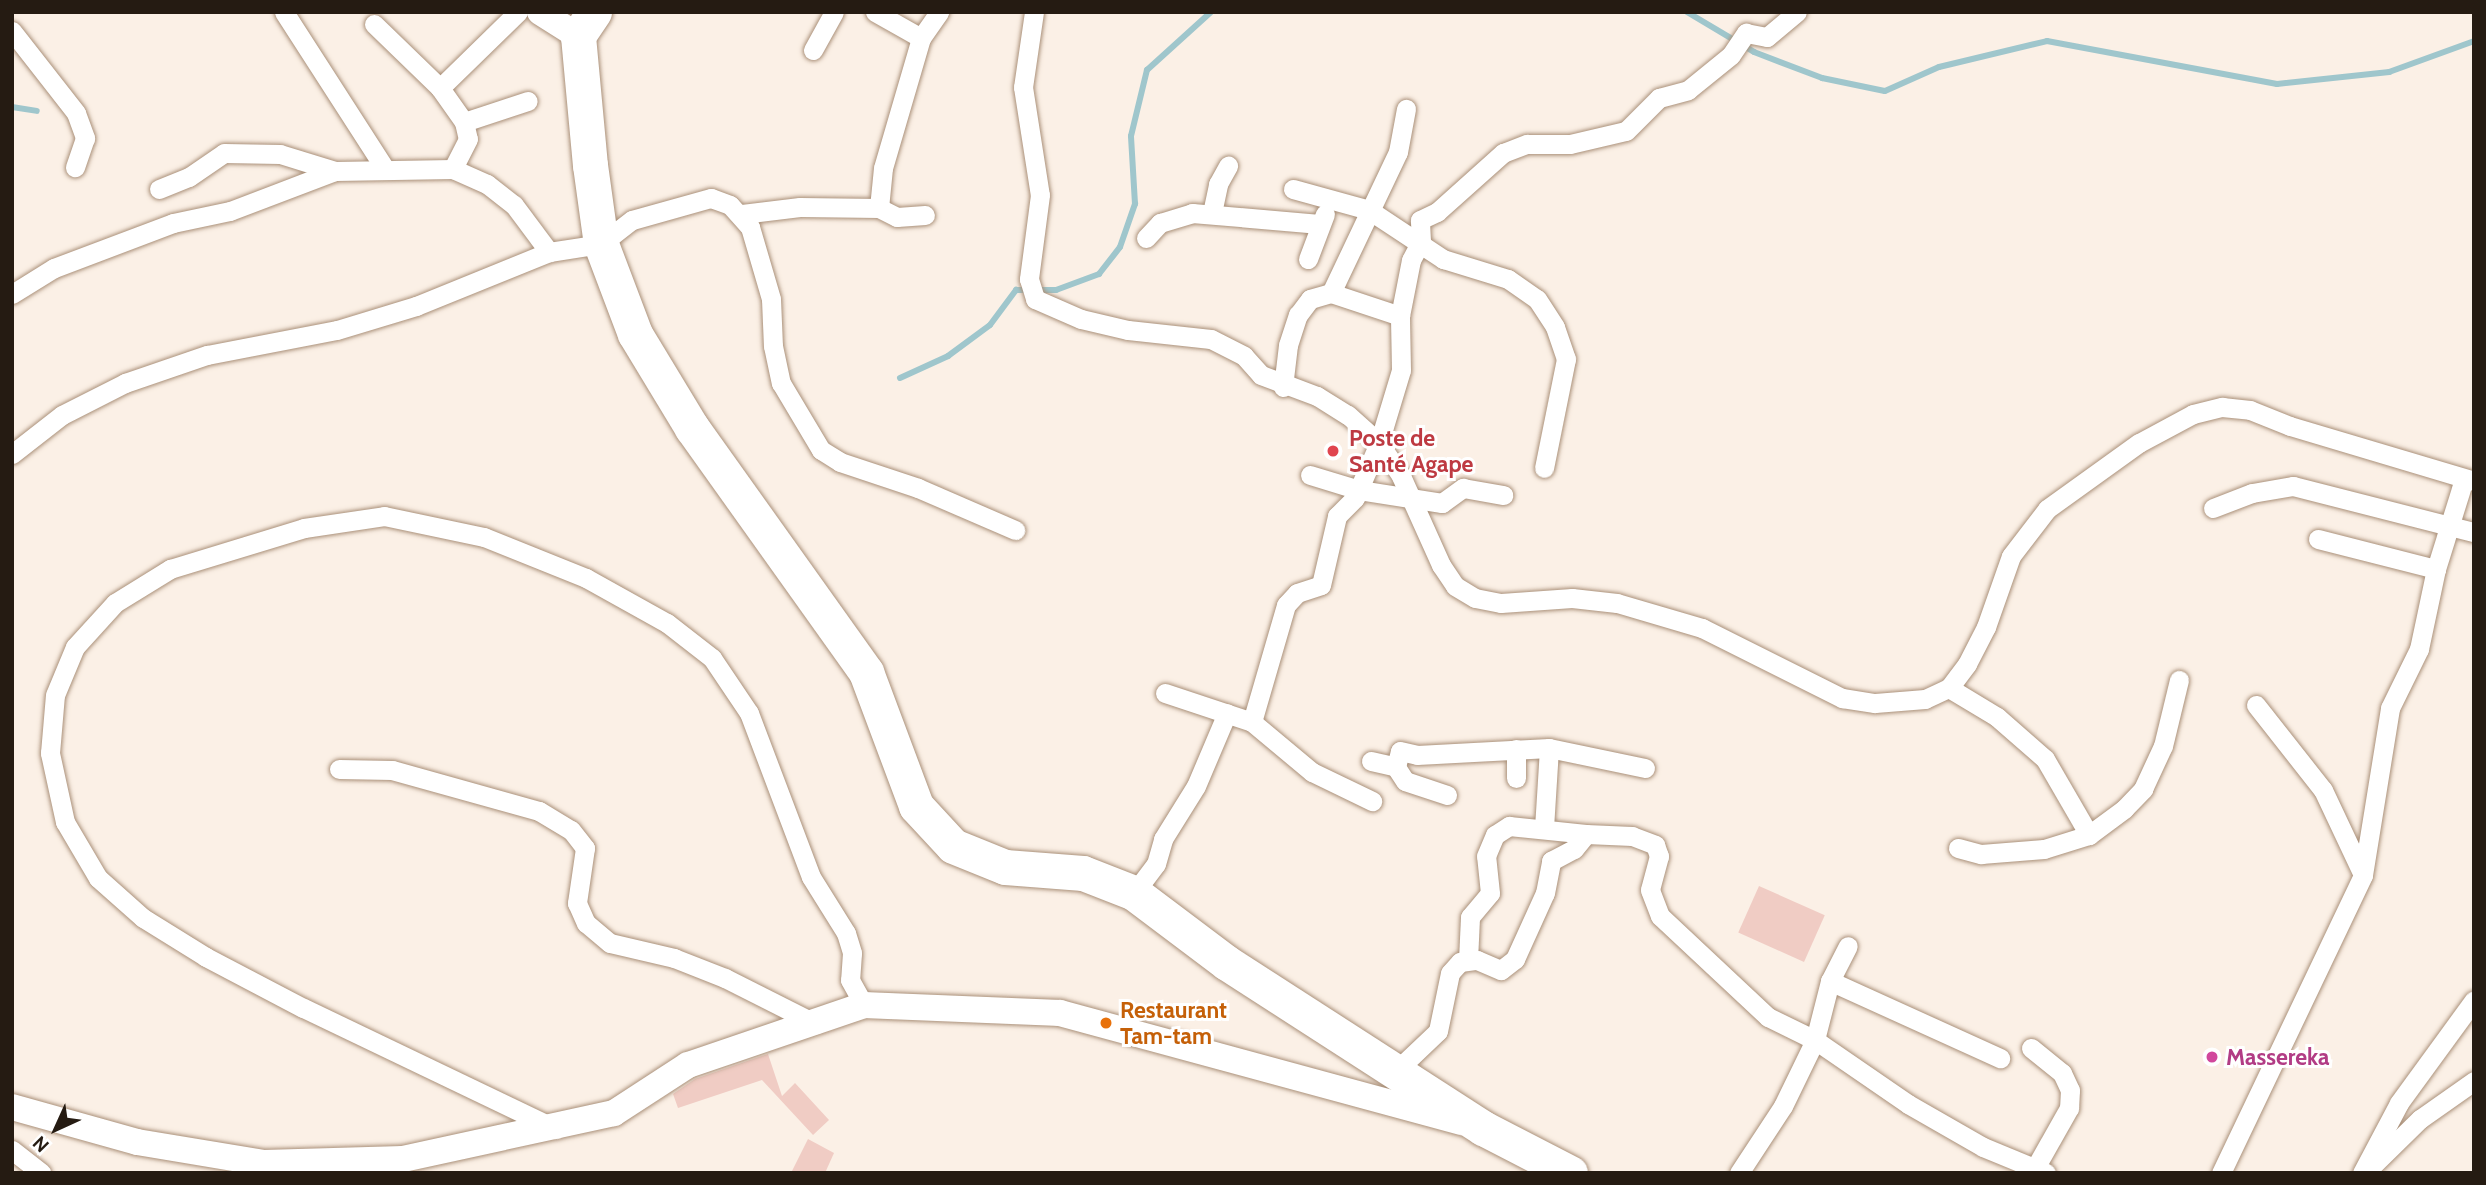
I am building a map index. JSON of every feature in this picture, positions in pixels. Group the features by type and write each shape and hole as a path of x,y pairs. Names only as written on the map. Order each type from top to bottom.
{"highway":[{"path":"586,24 601,244 635,334 692,428 866,672 916,806 953,846 1005,867 1083,873 1134,892 1227,963 1395,1072 1483,1128 1570,1173"}],"street":[{"path":"284,12 386,170"},
{"path":"440,88 518,12"},
{"path":"540,12 586,24"},
{"path":"813,50 834,12"},
{"path":"875,12 921,38"},
{"path":"880,208 883,168 921,38 939,12"},
{"path":"1034,12 1023,87 1040,195 1029,279 1035,299 1081,319 1116,327 1211,339 1244,356 1261,375 1283,387 1317,396 1348,415 1379,443 1401,476 1441,565 1455,586 1475,598 1501,603 1572,598 1617,603 1702,628 1842,698 1875,703 1925,699 1949,688 1986,627 2011,556 2047,509 2139,443 2193,414 2222,407 2250,410 2290,426 2469,480 2450,524 2436,569 2418,649 2390,708 2363,875 2221,1173"},
{"path":"1252,722 1286,605 1297,593 1321,585 1337,516 1359,490 1379,443 1401,370 1400,316 1411,260 1421,241 1420,220 1437,212 1503,153 1527,144 1570,144 1626,131 1659,98 1688,90 1731,55 1746,33 1767,37 1797,12"},
{"path":"374,24 440,88 464,122 468,139 453,169"},
{"path":"12,31 76,113 85,138 75,167"},
{"path":"464,122 528,101"},
{"path":"1331,293 1398,152 1406,108"},
{"path":"159,189 188,177 224,153 280,154 335,171 453,169 487,184 514,205 549,252"},
{"path":"1212,214 1218,184 1228,166"},
{"path":"12,295 54,268 173,223 230,211 335,171"},
{"path":"1293,189 1369,210 1458,266 1508,279 1536,299 1555,327 1566,359 1544,468"},
{"path":"12,454 62,415 125,383 207,355 337,330 416,306 549,252 601,244 632,219 711,198 742,214 750,227 771,299 773,346 781,383 821,450 840,462 918,488 1015,530"},
{"path":"1308,258 1331,200"},
{"path":"742,214 800,207 880,208 897,217 925,215"},
{"path":"1146,238 1160,223 1192,213 1259,222 1320,225"},
{"path":"1283,387 1288,345 1298,315 1310,299 1331,293 1400,316"},
{"path":"1310,475 1359,490 1410,500 1442,503 1470,487 1503,495"},
{"path":"2213,508 2252,494 2293,486 2474,532"},
{"path":"557,1129 303,1008 206,957 143,918 98,878 65,822 50,753 55,695 75,647 115,603 170,569 304,528 384,516 484,537 586,578 667,623 712,658 749,713 811,877 846,933 852,953 850,980 864,1004"},
{"path":"2318,539 2436,569"},
{"path":"1958,848 1981,853 2044,849 2089,835 2143,789 2164,746 2179,680"},
{"path":"1949,688 1997,717 2045,759 2089,835"},
{"path":"1166,693 1252,722 1312,772 1372,801"},
{"path":"2256,705 2323,790 2363,875"},
{"path":"1134,892 1156,864 1163,839 1196,786 1227,713"},
{"path":"1544,828 1549,748"},
{"path":"1396,767 1404,749 1417,755 1549,748 1645,768"},
{"path":"1516,749 1516,778"},
{"path":"1371,761 1396,767 1413,786 1447,795"},
{"path":"339,769 392,770 539,811 571,830 585,848 577,903 586,923 610,943 674,958 725,978 816,1024"},
{"path":"1468,960 1470,917 1490,892 1486,856 1494,835 1509,827 1632,836 1655,845 1659,856 1650,890 1661,916 1686,945 1768,1017 1815,1040 1908,1104 1983,1147 2040,1170 2068,1108 2070,1090 2056,1067 2031,1048"},
{"path":"1468,960 1501,970 1509,967 1536,914 1551,861 1568,853 1586,834"},
{"path":"1739,1173 1783,1106 1815,1040 1830,981 1848,946"},
{"path":"1395,1072 1438,1031 1450,973 1468,960"},
{"path":"1830,981 2000,1058"},
{"path":"2363,1173 2399,1103 2474,1000"},
{"path":"12,1107 136,1142 264,1163 403,1159 557,1129 614,1113 688,1065 816,1024 864,1004 1060,1013 1483,1128"},
{"path":"2363,1173 2420,1119 2474,1081"},
{"path":"12,1150 41,1173"}],"building":[{"path":"1759,886 1825,915 1804,962 1738,933"},
{"path":"768,1054 782,1096 795,1083 829,1120 813,1135 762,1080 678,1108 673,1094 695,1079"},
{"path":"808,1139 834,1153 825,1173 791,1173"}],"waterway":[{"path":"900,378 948,356 990,325 1016,290 1056,290 1099,274 1120,247 1135,204 1131,136 1147,70 1211,12"},
{"path":"1687,12 1754,52 1822,78 1885,91 1939,67 2047,41 2277,84 2389,72 2474,41"},
{"path":"12,107 37,111"}],"place":[{"name":"Poste de Santé Agape","path":"1333,451"},
{"name":"Restaurant Tam-tam","path":"1106,1023"},
{"name":"Massereka","path":"2212,1057"}]}
